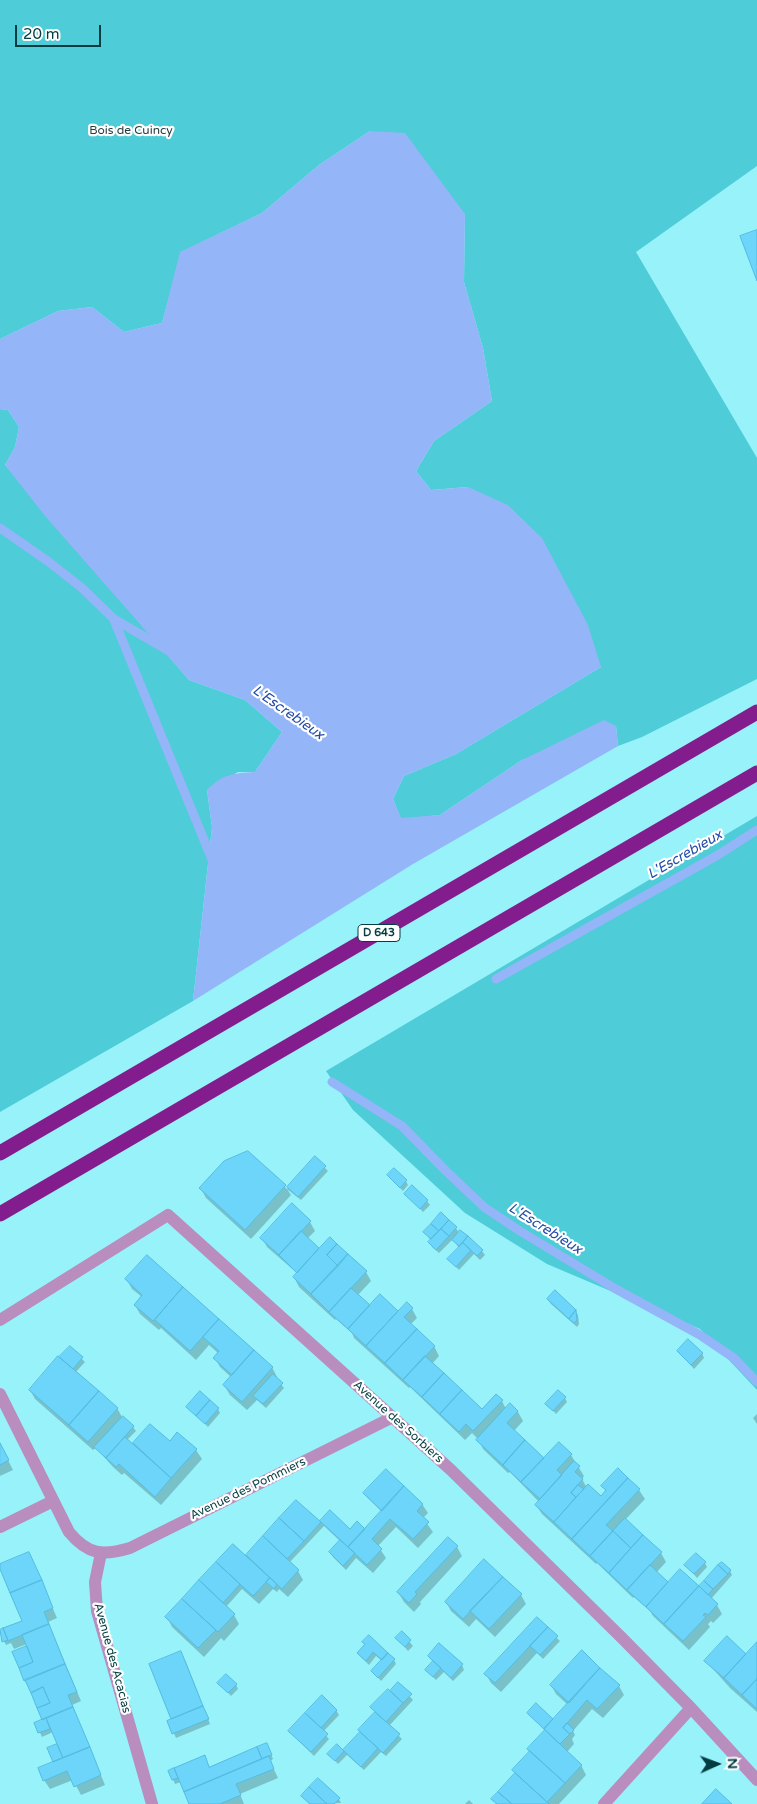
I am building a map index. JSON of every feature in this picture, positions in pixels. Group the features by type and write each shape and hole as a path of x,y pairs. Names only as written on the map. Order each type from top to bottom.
{"highway":[{"name":"D 643","path":"0,1154 757,712"},
{"path":"0,1214 757,773"}],"street":[{"name":"Avenue des Sorbiers","path":"0,1320 168,1215 451,1470 691,1708 757,1780"},
{"path":"0,1394 69,1532 78,1543 89,1550 101,1553"},
{"name":"Avenue des Pommiers","path":"101,1553 114,1553 130,1548 393,1417"},
{"path":"0,1528 53,1501"},
{"name":"Avenue des Acacias","path":"101,1553 95,1582 97,1611 152,1804"},
{"path":"604,1804 691,1708"}],"green space":[{"name":"Bois de Cuincy","path":"0,0 757,0 757,166 636,252 757,458 757,679 642,737 618,746 616,726 522,760 440,815 401,819 393,799 404,776 456,754 601,667 468,487 431,490 416,471 434,441 492,401 483,348 464,282 465,214 370,131 319,165 262,213 181,252 162,323 124,332 92,307 58,311 0,339"},
{"path":"0,409 8,410 19,427 15,447 5,465 189,680 245,700 282,732 255,772 238,772 207,790 212,827 193,1001 0,1112"},
{"path":"757,816 757,1390 700,1329 547,1264 465,1213 353,1110 326,1071"}],"water":[{"path":"370,131 405,133 465,214 464,282 483,348 492,401 434,441 416,471 431,490 468,487 508,505 542,538 588,625 601,667 456,754 404,776 393,799 401,818 440,815 522,760 604,720 616,726 618,746 413,864 193,1001 212,827 207,790 229,775 255,772 282,732 245,700 189,680 45,516 5,465 15,447 19,427 8,410 0,409 0,339 58,311 92,307 124,332 162,323 180,252 262,213 319,165"}],"building":[{"path":"757,230 757,281 740,236"},
{"path":"248,1151 286,1185 245,1230 199,1188 224,1161"},
{"path":"315,1156 326,1166 298,1197 287,1187"},
{"path":"394,1168 407,1180 400,1188 387,1175"},
{"path":"412,1185 428,1200 420,1209 404,1194"},
{"path":"292,1203 311,1221 279,1255 260,1238"},
{"path":"441,1212 449,1220 439,1231 431,1224"},
{"path":"449,1220 457,1227 449,1236 441,1229"},
{"path":"431,1224 439,1231 431,1239 423,1232"},
{"path":"441,1229 449,1236 436,1250 428,1242"},
{"path":"460,1230 468,1236 459,1246 452,1240"},
{"path":"301,1231 319,1248 297,1273 279,1255"},
{"path":"468,1236 483,1250 477,1256 463,1243"},
{"path":"330,1237 337,1244 327,1255 338,1266 311,1294 293,1277"},
{"path":"463,1243 471,1250 456,1267 447,1259"},
{"path":"337,1244 348,1254 338,1266 327,1255"},
{"path":"348,1254 367,1271 329,1312 311,1294"},
{"path":"147,1255 183,1287 153,1321 134,1305 142,1295 125,1279"},
{"path":"183,1287 219,1319 190,1351 155,1320"},
{"path":"351,1288 370,1305 348,1329 329,1312"},
{"path":"555,1290 576,1310 569,1319 547,1299"},
{"path":"380,1294 398,1311 366,1346 348,1329"},
{"path":"407,1302 413,1308 404,1317 417,1329 385,1363 366,1346"},
{"path":"576,1310 577,1320 574,1323 569,1319"},
{"path":"219,1319 254,1350 232,1375 213,1358 219,1351 203,1337"},
{"path":"417,1329 435,1346 403,1380 385,1363"},
{"path":"688,1339 703,1353 691,1365 677,1351"},
{"path":"70,1346 83,1357 73,1369 59,1357"},
{"path":"254,1350 273,1367 242,1402 223,1385"},
{"path":"58,1356 99,1391 69,1425 29,1390"},
{"path":"425,1356 444,1373 422,1397 403,1380"},
{"path":"444,1373 462,1390 440,1414 422,1397"},
{"path":"273,1374 283,1383 263,1404 253,1396"},
{"path":"462,1390 482,1409 496,1394 503,1400 473,1431 466,1424 459,1432 440,1414"},
{"path":"558,1390 566,1397 553,1411 545,1404"},
{"path":"99,1391 118,1408 88,1442 69,1425"},
{"path":"200,1391 210,1400 196,1416 186,1407"},
{"path":"210,1400 219,1408 205,1424 196,1416"},
{"path":"510,1403 518,1411 507,1423 525,1440 503,1465 476,1440"},
{"path":"123,1416 134,1426 106,1458 94,1447"},
{"path":"150,1424 170,1441 177,1432 197,1449 171,1478 133,1443"},
{"path":"125,1437 171,1478 155,1497 119,1464 116,1467 106,1458"},
{"path":"525,1440 544,1458 521,1482 503,1465"},
{"path":"559,1442 572,1454 557,1470 562,1475 540,1499 521,1482"},
{"path":"0,1443 9,1460 0,1465"},
{"path":"574,1461 580,1466 575,1472 583,1479 571,1493 576,1497 554,1522 535,1505"},
{"path":"618,1468 628,1478 572,1539 554,1522 588,1484 601,1496 606,1490 601,1486"},
{"path":"386,1469 404,1486 382,1511 363,1493"},
{"path":"628,1478 640,1489 606,1525 613,1531 590,1556 572,1539"},
{"path":"578,1485 584,1489 576,1497 571,1493"},
{"path":"404,1486 423,1504 417,1511 429,1522 413,1539 390,1519 372,1539 382,1549 367,1565 348,1547"},
{"path":"296,1500 321,1522 304,1541 279,1518"},
{"path":"330,1510 350,1529 357,1521 365,1529 348,1547 320,1521"},
{"path":"279,1518 304,1541 287,1559 263,1536"},
{"path":"625,1518 643,1535 631,1548 613,1531"},
{"path":"613,1531 631,1548 609,1573 590,1556"},
{"path":"643,1535 662,1552 627,1590 609,1573"},
{"path":"263,1536 299,1570 282,1589 246,1555"},
{"path":"448,1537 458,1546 415,1592 417,1594 409,1603 397,1592"},
{"path":"340,1540 355,1553 343,1566 329,1552"},
{"path":"233,1544 270,1578 253,1596 216,1562"},
{"path":"29,1552 42,1580 10,1593 0,1569 0,1564"},
{"path":"696,1553 706,1562 694,1574 684,1565"},
{"path":"484,1559 503,1577 463,1619 445,1602"},
{"path":"216,1562 240,1584 223,1603 199,1580"},
{"path":"722,1562 731,1570 728,1574 718,1565"},
{"path":"650,1565 668,1582 646,1607 627,1590"},
{"path":"718,1565 728,1574 713,1589 704,1581"},
{"path":"680,1569 699,1586 664,1624 646,1607"},
{"path":"503,1577 522,1594 489,1629 470,1611"},
{"path":"270,1578 277,1584 274,1589 266,1582"},
{"path":"42,1580 53,1608 44,1612 49,1624 8,1641 3,1628 22,1621 10,1593"},
{"path":"199,1580 235,1614 218,1632 182,1599"},
{"path":"704,1581 713,1589 708,1595 699,1586"},
{"path":"699,1586 718,1604 708,1615 705,1613 703,1615 706,1617 683,1641 664,1624"},
{"path":"182,1599 216,1630 198,1648 165,1617"},
{"path":"537,1617 548,1627 495,1683 484,1674"},
{"path":"49,1624 65,1664 24,1681 19,1668 33,1662 22,1635"},
{"path":"548,1627 558,1636 540,1655 530,1646"},
{"path":"3,1628 8,1640 2,1642 0,1630"},
{"path":"402,1631 411,1640 405,1647 395,1638"},
{"path":"369,1635 388,1653 382,1660 373,1652 366,1661 357,1653 365,1644 362,1642"},
{"path":"727,1636 746,1654 724,1678 704,1661"},
{"path":"757,1642 757,1679 742,1695 724,1678"},
{"path":"439,1643 463,1664 451,1678 428,1656"},
{"path":"27,1646 33,1662 19,1668 12,1652"},
{"path":"582,1650 600,1668 569,1703 550,1685"},
{"path":"181,1651 203,1706 171,1719 149,1664"},
{"path":"388,1653 395,1659 378,1678 371,1671"},
{"path":"433,1661 441,1668 433,1677 425,1670"},
{"path":"65,1664 77,1692 68,1695 73,1707 42,1720 37,1708 50,1703 43,1687 31,1693 25,1680"},
{"path":"600,1668 620,1685 597,1709 587,1700 563,1728 570,1734 560,1744 544,1729"},
{"path":"226,1674 237,1684 228,1693 217,1683"},
{"path":"757,1679 757,1709 742,1695"},
{"path":"398,1682 412,1694 403,1703 390,1691"},
{"path":"43,1687 50,1703 37,1708 31,1693"},
{"path":"388,1689 403,1703 386,1722 370,1707"},
{"path":"322,1695 337,1710 321,1728 305,1713"},
{"path":"536,1703 553,1719 544,1729 527,1713"},
{"path":"203,1706 209,1719 172,1734 167,1721"},
{"path":"73,1707 90,1747 63,1758 46,1718"},
{"path":"375,1712 400,1734 383,1753 358,1730"},
{"path":"305,1713 328,1734 311,1752 288,1731"},
{"path":"46,1718 50,1729 38,1733 34,1723"},
{"path":"567,1723 574,1730 570,1734 563,1728"},
{"path":"545,1730 582,1765 565,1783 527,1749"},
{"path":"360,1732 378,1748 361,1767 343,1750"},
{"path":"267,1743 272,1755 262,1759 257,1747"},
{"path":"57,1744 63,1758 53,1762 47,1748"},
{"path":"337,1744 344,1751 335,1761 327,1754"},
{"path":"90,1747 101,1775 74,1787 67,1771 43,1781 38,1768"},
{"path":"257,1747 262,1759 184,1792 174,1768 205,1755 209,1767"},
{"path":"530,1751 565,1783 547,1802 512,1770"},
{"path":"269,1756 274,1769 236,1784 241,1795 220,1804 189,1804 184,1792"},
{"path":"174,1768 178,1778 172,1780 168,1771"},
{"path":"515,1773 549,1804 512,1804 498,1792"},
{"path":"318,1778 340,1798 334,1804 327,1804 309,1787"},
{"path":"309,1787 327,1804 310,1804 301,1796"},
{"path":"716,1789 732,1804 702,1804"},
{"path":"498,1792 512,1804 497,1804 491,1799"}],"waterway":[{"name":"L'Escrebieux","path":"0,528 82,588 114,619 169,651"},
{"name":"L'Escrebieux","path":"114,620 213,862"},
{"name":"L'Escrebieux","path":"496,979 718,855 757,830"},
{"name":"L'Escrebieux","path":"332,1082 402,1126 484,1207 614,1288 700,1335 734,1358 757,1382"}]}
